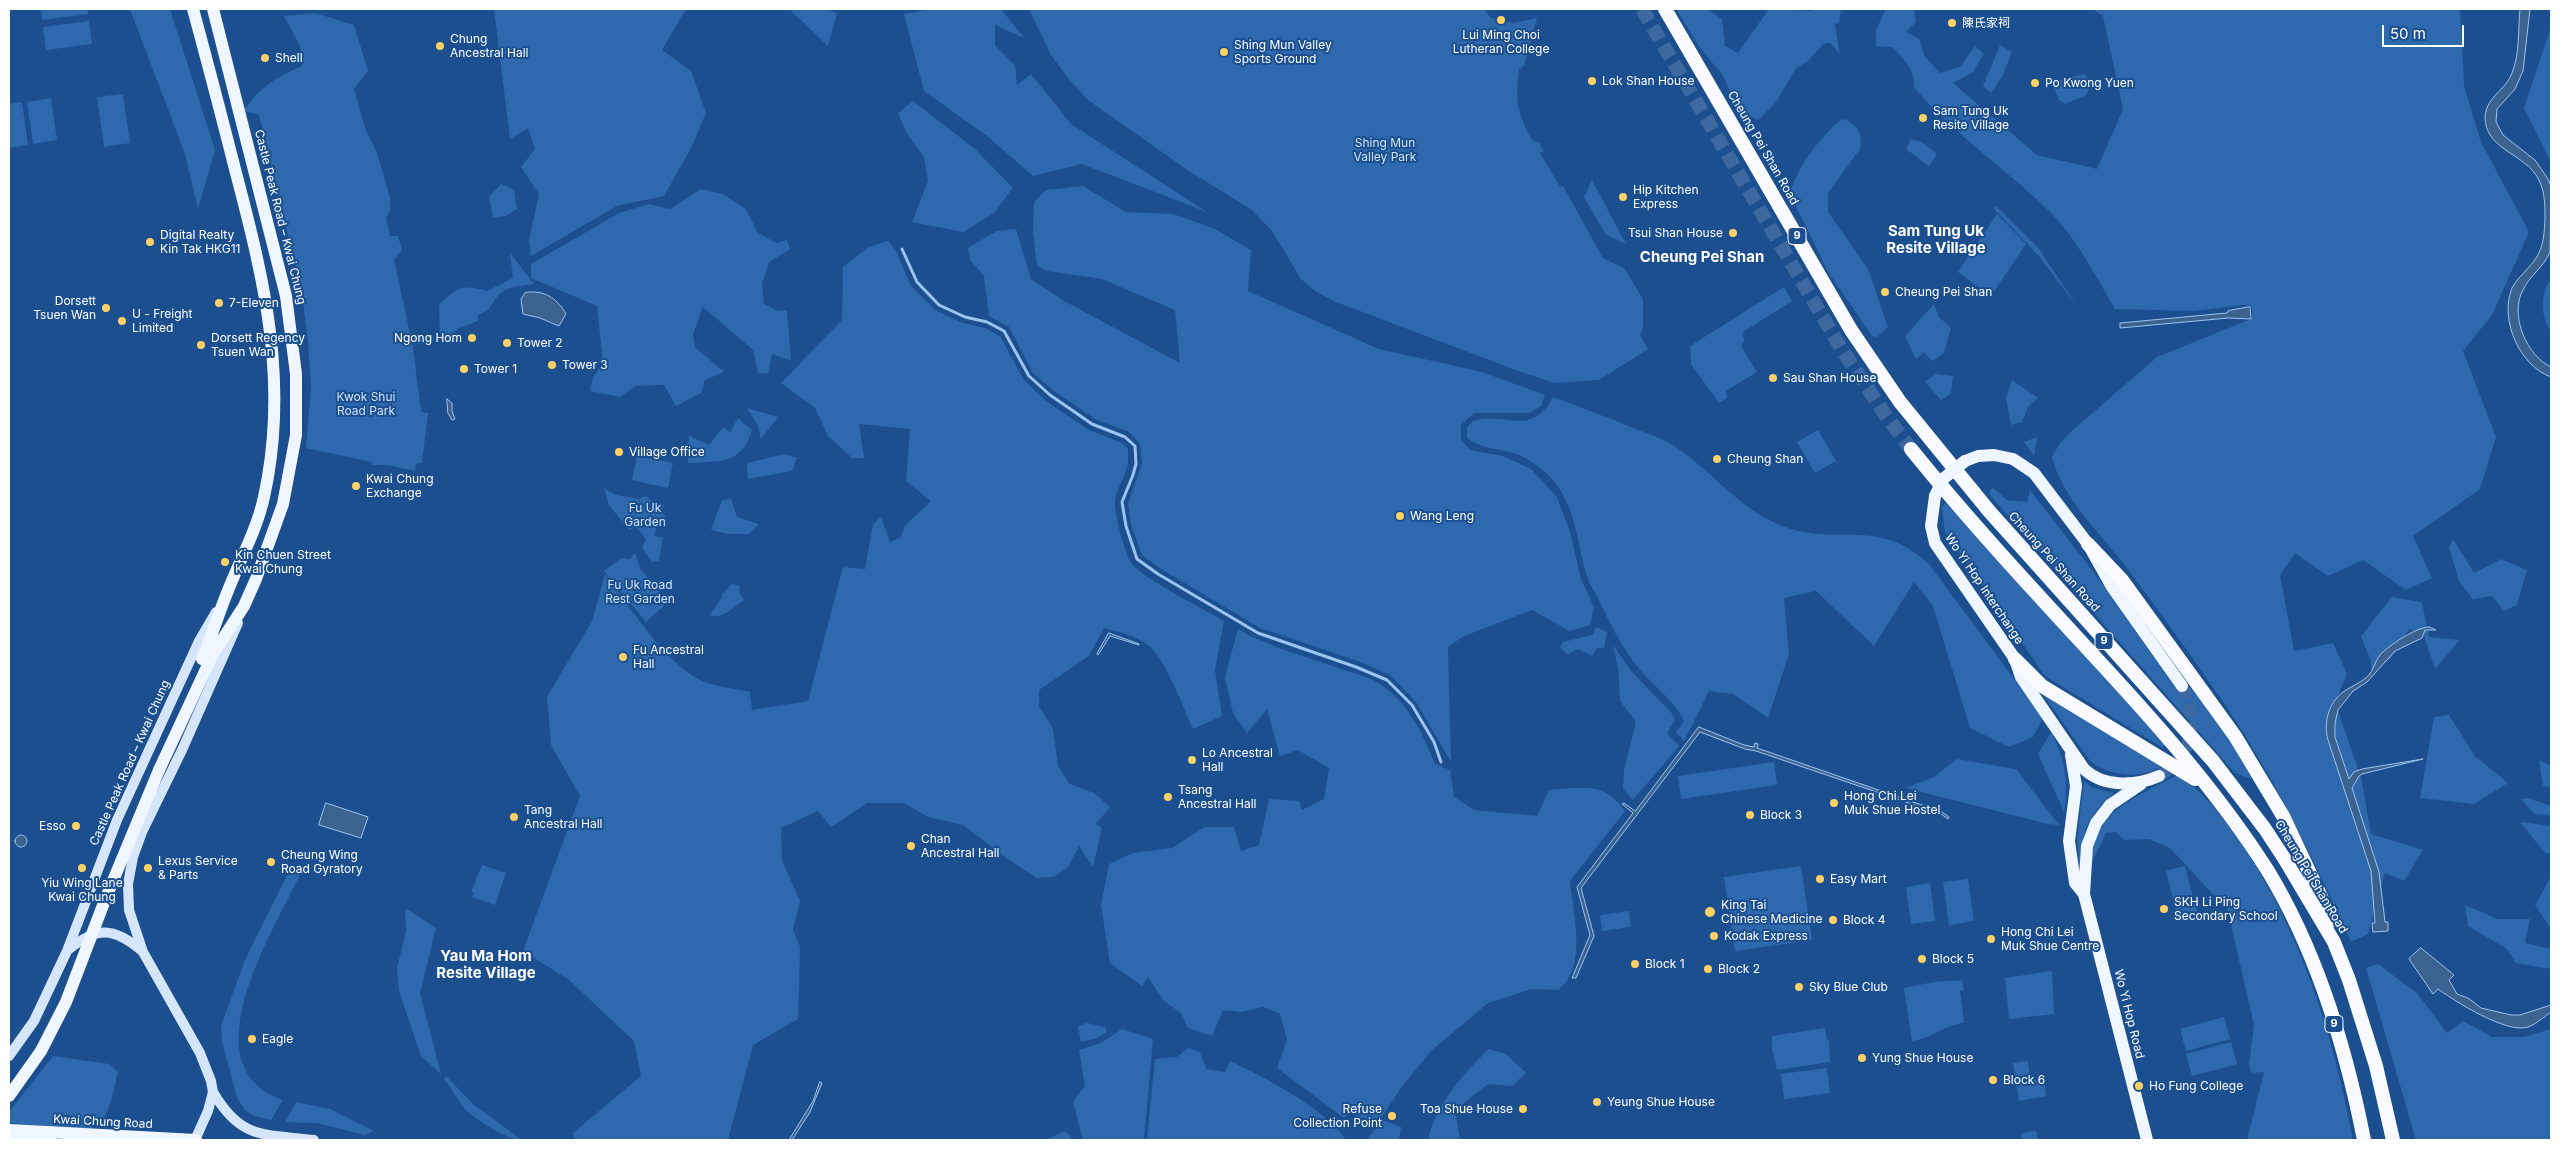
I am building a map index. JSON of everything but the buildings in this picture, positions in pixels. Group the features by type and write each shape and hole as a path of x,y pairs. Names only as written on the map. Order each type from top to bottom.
{"highway":[{"name":"Cheung Pei Shan Road","path":"1665,9 1852,330 1900,402 1989,512 2226,776 2265,829 2334,942 2366,1027 2393,1140"},
{"name":"9","path":"1911,449 1981,532 2161,729 2213,795 2268,872 2302,937 2332,1018 2364,1140"},
{"path":"2088,544 2122,580 2240,744 2283,816 2299,849 2322,899 2334,942"},
{"path":"2015,659 2042,686 2179,767 2213,795"}],"main road":[{"name":"Castle Peak Road – Kwai Chung","path":"9,1084 39,1040 60,1000 98,898 206,650 228,590 252,536 264,498 275,423 276,372 266,300 248,220 194,9"},
{"name":"Castle Peak Road – Kwai Chung","path":"213,9 286,296 296,374 296,435 283,504 266,555 220,666 132,857 128,884 129,910 143,952 205,1062 213,1092"},
{"name":"Wo Yi Hop Interchange","path":"2159,776 2145,782 2125,784 2098,778 2084,769 2070,750 2022,677 2015,659 1936,543 1931,526 1935,496 1942,479 1965,461 1978,456 1994,455 2013,459 2028,467 2088,544 2112,587 2182,686"},
{"name":"Castle Peak Road – Kwai Chung","path":"9,1056 34,1021 67,951 117,820 199,641 228,590"},
{"name":"Castle Peak Road – Kwai Chung","path":"9,1096 41,1051 66,1002 155,769 213,654 244,606"},
{"name":"Wo Yi Hop Road","path":"2070,750 2076,786 2069,841 2074,883 2084,894"},
{"name":"Wo Yi Hop Road","path":"2145,782 2115,801 2096,823 2087,846 2084,894 2147,1140"},
{"name":"Castle Peak Road – Kwai Chung","path":"67,951 82,938 99,932 123,937 143,952"},
{"path":"195,1140 208,1111 213,1092"},
{"path":"213,1092 225,1112 243,1128 262,1134 314,1140"},
{"name":"Kwai Chung Road","path":"9,1130 195,1140"},
{"name":"Kwai Chung Road","path":"9,1137 51,1140"}],"green space":[{"path":"41,9 87,9 88,14 42,20"},
{"path":"130,9 170,9 215,150 198,209 185,154"},
{"path":"494,9 686,9 662,50 691,71 706,113 691,148 664,196 617,206 531,256 529,240 539,194 521,167 535,149 528,128 510,139"},
{"path":"789,9 827,9 837,14 828,46"},
{"path":"934,9 1001,9 1024,38 995,25 995,45 1015,66 1017,85 1031,74 1071,124 1207,212 1082,164 1033,176 987,136 924,91 904,14"},
{"name":"Shing Mun Valley Park","path":"1029,9 1484,9 1491,18 1514,23 1537,18 1524,66 1519,69 1517,98 1520,115 1533,141 1539,142 1544,151 1540,153 1560,187 1563,186 1603,258 1624,268 1643,299 1643,327 1640,335 1648,349 1599,380 1555,383 1336,302 1315,291 1301,279 1272,231 1252,210 1189,171 1088,100 1051,55"},
{"path":"1676,9 1707,9 1722,19 1725,46 1738,53 1769,9 1812,11 1814,9 1841,9 1839,23 1835,24 1840,54 1830,43 1823,44 1808,61 1796,68 1776,102 1758,120 1738,111 1724,77 1698,45"},
{"path":"1886,9 1914,9 1916,22 1906,32 1919,39 1925,57 1940,73 1960,67 1975,46 1984,54 1973,72 1953,83 2037,155 2097,169 2123,109 2103,16 2092,9 2460,9 2464,86 2481,142 2529,232 2492,315 2463,351 2496,437 2480,489 2413,536 2432,578 2406,590 2363,560 2328,576 2295,553 2280,575 2294,651 2333,643 2347,674 2335,703 2361,777 2371,834 2423,850 2404,881 2385,873 2368,934 2351,942 2288,811 2233,716 2123,563 2072,500 2057,472 2052,457 2060,443 2074,429 2157,357 2251,319 2253,310 2250,305 2194,311 2115,309 2085,258 2059,222 2032,195 1962,136 1929,104 1914,87 1913,75 1908,65 1892,47 1876,46 1876,30"},
{"name":"Kwok Shui Road Park","path":"315,13 354,25 368,71 354,89 365,128 377,153 390,197 390,210 386,218 390,236 398,236 402,250 394,259 413,348 421,412 428,413 422,463 416,464 415,471 388,465 372,465 372,462 306,448 311,387 302,294 259,115 244,111 262,89 285,74 302,66 300,46 284,16"},
{"path":"89,21 92,44 46,50 43,27"},
{"path":"2551,27 2551,162 2524,108"},
{"path":"2000,45 2012,52 2003,75 1991,93 1983,86"},
{"path":"2085,74 2092,85 2085,96 2065,104 2059,100 2053,85 2058,80"},
{"path":"123,94 130,143 104,147 97,97"},
{"path":"51,98 57,140 33,144 27,102"},
{"path":"913,101 975,149 1013,188 994,213 963,232 912,222 928,181 924,157 907,134 898,113"},
{"path":"22,102 28,145 9,148 9,104"},
{"path":"1842,119 1855,126 1860,134 1861,144 1860,149 1828,193 1828,212 1868,269 1888,327 1877,337 1872,336 1828,272 1790,194 1804,163 1827,133"},
{"path":"1911,139 1922,142 1937,154 1929,166 1906,149"},
{"path":"1592,180 1626,244 1606,235 1584,197"},
{"path":"501,184 514,190 517,209 506,216 493,218 489,197"},
{"path":"1083,186 1126,212 1173,214 1215,229 1251,250 1248,291 1379,349 1482,372 1545,395 1541,406 1530,413 1474,413 1461,425 1461,439 1470,450 1503,456 1531,469 1557,497 1570,532 1581,579 1594,607 1590,625 1570,631 1532,610 1464,636 1448,647 1451,762 1416,702 1390,675 1358,661 1260,628 1161,569 1142,555 1131,525 1128,503 1142,464 1140,444 1129,432 1095,419 1054,391 1033,373 1009,327 989,316 984,276 971,261 968,248 997,231 1016,229 1031,279 1066,302 1180,363 1175,310 1102,279 1047,271 1037,266 1033,232 1034,202 1046,190"},
{"path":"701,189 722,194 746,209 758,233 776,243 787,240 790,249 769,262 762,284 764,304 777,311 787,310 791,361 772,354 768,374 758,373 753,350 703,307 693,334 695,347 724,372 705,380 701,393 676,406 664,385 635,386 620,397 590,391 593,377 603,363 597,306 531,278 531,264 619,213 649,204 670,209"},
{"path":"1996,206 2039,249 2077,306 2038,255 1994,209"},
{"path":"1997,214 2026,244 1991,296 1958,272"},
{"path":"888,241 896,251 911,286 935,310 963,323 985,328 1000,336 1024,380 1046,401 1089,430 1122,443 1128,449 1126,472 1115,501 1118,524 1126,552 1132,564 1139,571 1175,594 1224,621 1215,670 1222,716 1193,729 1161,660 1154,651 1138,639 1104,628 1089,656 1039,690 1039,706 1053,729 1058,766 1070,784 1094,793 1110,807 1096,824 1102,828 1093,867 1079,846 1068,867 1054,877 1037,878 1009,860 963,825 928,817 904,803 867,803 831,827 818,811 781,828 782,861 800,901 793,929 800,947 798,1019 753,1045 728,1140 575,1140 573,1133 641,1076 634,1041 569,980 523,951 580,796 551,745 547,697 592,621 605,574 660,646 685,671 704,682 716,686 750,692 752,710 808,701 843,567 865,569 873,524 881,517 890,542 900,538 905,526 931,501 906,481 910,429 859,424 864,458 852,458 828,436 815,408 781,383 842,320 843,267 869,247"},
{"path":"510,253 534,284 503,291 490,308 478,315 478,321 459,328 444,339 440,336 439,305 460,289 471,288 487,291 513,278"},
{"path":"2551,279 2551,331 2543,312 2543,298"},
{"path":"1784,287 1792,301 1743,332 1744,341 1741,346 1757,372 1726,391 1727,398 1719,403 1691,364 1690,346"},
{"path":"1934,304 1939,317 1951,328 1944,353 1932,361 1924,352 1916,359 1905,336"},
{"path":"1936,374 1953,376 1951,394 1941,400 1925,382"},
{"path":"2012,380 2038,398 2028,407 2022,422 2011,425 2006,398"},
{"path":"1553,397 1672,444 1740,501 1767,519 1782,526 1802,532 1874,536 1910,549 1929,564 2043,718 2033,737 2009,747 1970,728 1933,606 1914,582 1874,646 1816,591 1784,598 1789,654 1768,718 1733,694 1709,691 1684,741 1676,732 1684,721 1668,699 1643,673 1625,650 1590,584 1575,526 1561,491 1549,476 1529,460 1513,453 1476,444 1467,437 1467,428 1473,421 1485,419 1527,420 1536,417 1545,409"},
{"path":"747,408 778,417 761,439 758,426"},
{"path":"738,418 752,430 742,450 728,459 688,463 689,436 709,445 723,427 730,432"},
{"path":"1818,430 1836,461 1815,473 1797,442"},
{"path":"2037,437 2034,456 2024,442"},
{"path":"785,454 797,458 792,471 748,479 747,463"},
{"path":"637,456 673,463 668,488 632,480"},
{"path":"1992,487 2007,500 2027,502 2030,490 2095,574 2180,695 2192,686 2224,731 2252,779 2235,773 1989,494"},
{"name":"Fu Uk Garden","path":"604,488 616,495 639,499 646,496 652,502 664,504 662,512 666,517 660,518 654,536 663,537 659,561 652,562 642,548 646,539 636,526 629,530 609,505"},
{"path":"731,499 737,517 759,524 749,534 728,534 711,530 722,500"},
{"path":"1946,503 2166,744 2163,748 2045,676 1945,532 1942,507"},
{"path":"2453,539 2474,573 2501,559 2527,570 2517,605 2504,611 2492,596 2473,599 2459,581 2449,547"},
{"name":"Fu Uk Road Rest Garden","path":"635,553 640,568 668,602 646,622 604,571 621,558 630,559"},
{"path":"733,583 740,586 739,592 744,600 719,616 710,615 722,594"},
{"path":"2392,597 2422,602 2429,637 2460,640 2435,669 2424,636 2409,629 2391,658 2371,670 2371,661 2361,636"},
{"path":"1596,627 1607,632 1604,648 1597,648 1592,656 1578,649 1567,655 1560,647 1563,642 1593,635"},
{"path":"1238,629 1276,647 1365,676 1383,686 1401,702 1415,721 1435,764 1450,770 1454,797 1474,810 1537,816 1549,790 1592,788 1609,795 1625,811 1570,881 1576,954 1573,968 1567,981 1558,990 1531,989 1488,1003 1432,1050 1403,1085 1377,1124 1372,1124 1350,1112 1344,1118 1277,1068 1287,1040 1280,1014 1263,1007 1242,1012 1223,1010 1212,1036 1188,1028 1181,1013 1164,1001 1148,977 1142,986 1110,963 1101,905 1109,864 1133,853 1172,848 1205,827 1234,827 1241,851 1259,845 1269,799 1299,801 1302,810 1324,799 1329,768 1298,750 1280,756 1267,709 1247,733 1233,713 1225,677"},
{"path":"1613,645 1631,671 1671,712 1675,720 1667,733 1679,746 1633,800 1623,789 1624,770 1636,722 1620,701 1618,667"},
{"path":"2044,696 2164,765 2146,773 2127,775 2108,770 2090,761"},
{"path":"2449,715 2475,756 2508,783 2474,804 2420,798 2434,717"},
{"path":"2051,732 2060,751 2065,771 2064,812 2038,754"},
{"path":"1957,759 2016,769 2059,825 2048,824 1906,788 1934,777"},
{"path":"2539,760 2551,766 2551,787 2543,786"},
{"path":"1774,762 1777,785 1681,799 1678,776"},
{"path":"2177,775 2194,787 2222,818 2258,869 2278,905 2295,942 2324,1020 2345,1100 2353,1140 2247,1140 2264,1072 2251,1073 2249,1064 2254,1025 2226,903 2222,904 2170,848 2149,839 2125,840 2115,832 2106,833 2090,866 2092,847 2098,832 2107,819 2132,799"},
{"path":"2084,781 2093,788 2114,793 2090,820 2081,851 2080,876 2077,838"},
{"path":"2528,798 2551,806 2551,815 2534,814 2521,799"},
{"path":"2520,822 2551,826 2551,853 2545,853"},
{"path":"482,865 506,873 495,905 472,897 474,893 471,892"},
{"path":"1801,866 1812,940 1735,951 1724,877"},
{"path":"2185,866 2197,912 2177,916 2166,871"},
{"path":"290,869 300,875 258,962 246,996 239,1029 242,1059 255,1083 283,1100 271,1120 254,1116 245,1110 237,1098 222,1041 221,1026 245,960"},
{"path":"2551,877 2551,929 2535,905"},
{"path":"1968,879 1974,921 1949,925 1943,882"},
{"path":"1930,883 1935,921 1911,924 1906,887"},
{"path":"2465,905 2498,919 2530,919 2525,943 2551,949 2551,969 2516,963 2507,949 2468,926"},
{"path":"405,908 436,928 420,993 441,1074 421,1056 399,991 397,968 406,931"},
{"path":"1629,911 1631,927 1602,931 1600,915"},
{"path":"2378,964 2417,993 2447,1033 2463,1021 2492,1037 2524,1037 2551,1029 2551,1140 2416,1140 2366,968"},
{"path":"2052,971 2054,1014 2009,1019 2005,978"},
{"path":"1962,980 1964,990 1960,991 1964,1023 1950,1026 1925,1038 1912,1041 1904,988 1934,982"},
{"path":"2224,1017 2230,1039 2186,1051 2180,1029"},
{"path":"1087,1023 1105,1027 1107,1032 1097,1038 1081,1042 1078,1026"},
{"path":"1825,1028 1827,1040 1829,1040 1830,1062 1777,1070 1772,1048 1772,1036"},
{"path":"1122,1029 1153,1039 1144,1140 1083,1140 1073,1102 1085,1086 1079,1050 1101,1043"},
{"path":"2231,1042 2237,1064 2192,1076 2186,1054"},
{"path":"1188,1048 1200,1052 1206,1069 1225,1072 1230,1061 1259,1075 1310,1106 1337,1129 1346,1140 1147,1140 1155,1059 1177,1057"},
{"path":"1489,1049 1506,1054 1526,1073 1512,1086 1488,1084 1455,1110 1460,1140 1428,1140 1437,1114 1452,1090"},
{"path":"53,1056 109,1064 118,1072 106,1113 96,1126 88,1130 9,1123 9,1112"},
{"path":"2028,1061 2031,1081 2044,1079 2046,1096 2019,1101 2013,1063"},
{"path":"1827,1068 1830,1093 1784,1099 1781,1074"},
{"path":"446,1076 473,1104 522,1140 500,1133 469,1113 461,1105 444,1079"},
{"path":"296,1102 330,1109 374,1131 365,1135 317,1123 285,1122"},
{"path":"1383,1120 1401,1127 1399,1140 1371,1140 1368,1137"},
{"path":"1065,1131 1074,1140 1046,1140 1047,1139"},
{"path":"2036,1131 2038,1140 2022,1140 2021,1133"}],"shaded area":[{"path":"2520,9 2530,9 2523,71 2515,89 2497,109 2496,122 2503,135 2535,160 2551,186 2550,252 2523,290 2519,300 2518,311 2519,322 2528,344 2542,362 2551,367 2551,377 2530,363 2522,352 2510,327 2508,314 2512,288 2534,261 2542,245 2545,219 2543,191 2539,180 2530,167 2497,143 2491,136 2485,117 2489,104 2509,79 2515,66 2518,50"},
{"path":"525,293 547,295 559,305 566,314 559,326 540,318 523,314 521,299"},
{"path":"2250,307 2251,319 2228,318 2120,328 2120,323 2227,313 2228,311"},
{"path":"447,399 452,403 455,419 452,420 448,413"},
{"path":"2429,627 2436,630 2425,630 2422,638 2395,651 2367,682 2353,691 2338,710 2335,723 2335,737 2349,779 2354,772 2362,769 2423,759 2362,774 2352,788 2379,872 2385,922 2388,922 2388,931 2373,932 2372,923 2375,923 2371,871 2328,740 2327,719 2335,700 2346,690 2369,675 2378,657 2384,651 2410,633"},
{"path":"1109,633 1139,645 1110,636 1098,655"},
{"path":"1699,727 1744,745 1754,747 1755,743 1758,744 1757,748 1942,812 1949,817 1948,819 1941,814 1756,751 1745,749 1700,732 1581,888 1594,936 1576,978 1572,978 1590,935 1577,887 1633,813 1622,804 1624,803 1635,811"},
{"path":"326,803 368,817 361,838 319,825"},
{"path":"19,835 23,835 27,841 23,847 19,847 15,843 15,839"},
{"path":"2421,948 2454,975 2449,980 2457,994 2468,998 2481,1008 2511,1015 2520,1015 2551,1005 2551,1012 2531,1026 2519,1028 2482,1016 2438,989 2433,994 2409,959"},
{"path":"820,1082 822,1083 810,1112 792,1140 789,1140 813,1101"}],"waterway":[{"path":"902,249 917,282 939,305 965,317 987,322 1004,331 1029,376 1050,395 1092,424 1125,437 1135,446 1136,464 1122,502 1126,526 1137,559 1158,574 1258,633 1356,667 1387,680 1412,705 1434,742 1441,762"}],"tunnel":[{"path":"1642,9 1841,348 1886,416 1911,449"},
{"path":"2159,776 2171,768 2180,758 2190,737 2190,712 2182,686"}],"place":[{"name":"Lui Ming Choi Lutheran College","path":"1501,20"},
{"name":"陳氏家祠","path":"1952,23"},
{"name":"Chung Ancestral Hall","path":"440,46"},
{"name":"Shing Mun Valley Sports Ground","path":"1224,52"},
{"name":"Shell","path":"265,58"},
{"name":"Lok Shan House","path":"1592,81"},
{"name":"Po Kwong Yuen","path":"2035,83"},
{"name":"Sam Tung Uk Resite Village","path":"1923,118"},
{"name":"Hip Kitchen Express","path":"1623,197"},
{"name":"Tsui Shan House","path":"1733,233"},
{"name":"Digital Realty Kin Tak HKG11","path":"150,242"},
{"name":"Cheung Pei Shan","path":"1885,292"},
{"name":"7-Eleven","path":"219,303"},
{"name":"Dorsett Tsuen Wan","path":"106,308"},
{"name":"U - Freight Limited","path":"122,321"},
{"name":"Ngong Hom","path":"472,338"},
{"name":"Tower 2","path":"507,343"},
{"name":"Dorsett Regency Tsuen Wan","path":"201,345"},
{"name":"Tower 3","path":"552,365"},
{"name":"Tower 1","path":"464,369"},
{"name":"Sau Shan House","path":"1773,378"},
{"name":"Village Office","path":"619,452"},
{"name":"Cheung Shan","path":"1717,459"},
{"name":"Kwai Chung Exchange","path":"356,486"},
{"name":"Wang Leng","path":"1400,516"},
{"name":"Kin Chuen Street Kwai Chung","path":"225,562"},
{"name":"Fu Ancestral Hall","path":"623,657"},
{"name":"Lo Ancestral Hall","path":"1192,760"},
{"name":"Tsang Ancestral Hall","path":"1168,797"},
{"name":"Hong Chi Lei Muk Shue Hostel","path":"1834,803"},
{"name":"Block 3","path":"1750,815"},
{"name":"Tang Ancestral Hall","path":"514,817"},
{"name":"Esso","path":"76,826"},
{"name":"Chan Ancestral Hall","path":"911,846"},
{"name":"Cheung Wing Road Gyratory","path":"271,862"},
{"name":"Yiu Wing Lane Kwai Chung","path":"82,868"},
{"name":"Lexus Service & Parts","path":"148,868"},
{"name":"Easy Mart","path":"1820,879"},
{"name":"SKH Li Ping Secondary School","path":"2164,909"},
{"name":"King Tai Chinese Medicine","path":"1710,912"},
{"name":"Block 4","path":"1833,920"},
{"name":"Kodak Express","path":"1714,936"},
{"name":"Hong Chi Lei Muk Shue Centre","path":"1991,939"},
{"name":"Block 5","path":"1922,959"},
{"name":"Block 1","path":"1635,964"},
{"name":"Block 2","path":"1708,969"},
{"name":"Sky Blue Club","path":"1799,987"},
{"name":"Eagle","path":"252,1039"},
{"name":"Yung Shue House","path":"1862,1058"},
{"name":"Block 6","path":"1993,1080"},
{"name":"Ho Fung College","path":"2139,1086"},
{"name":"Yeung Shue House","path":"1597,1102"},
{"name":"Toa Shue House","path":"1523,1109"},
{"name":"Refuse Collection Point","path":"1392,1116"}],"district":[{"name":"Sam Tung Uk Resite Village","path":"1936,240"},
{"name":"Cheung Pei Shan","path":"1702,257"},
{"name":"Yau Ma Hom Resite Village","path":"486,964"}]}
